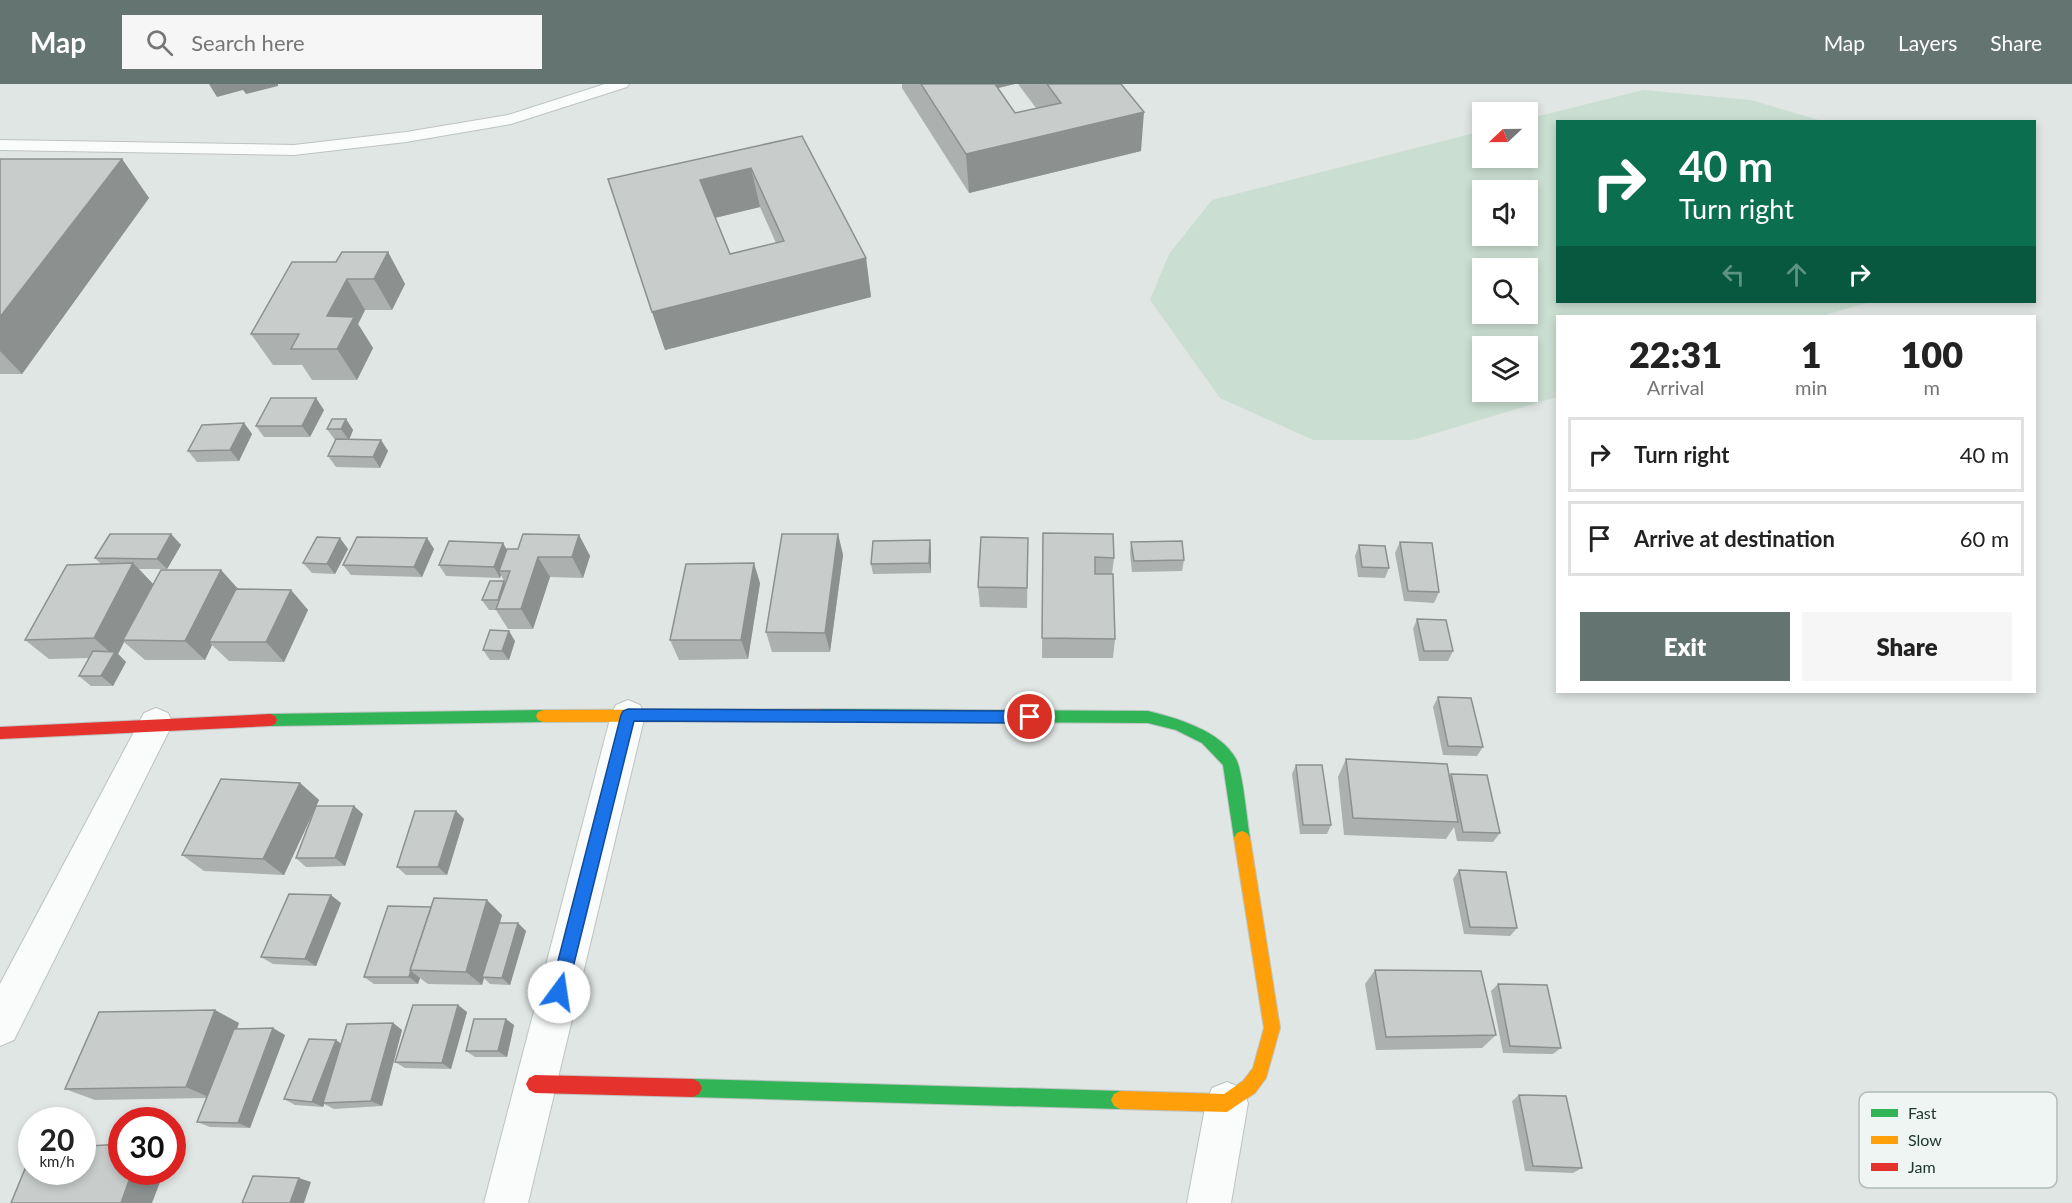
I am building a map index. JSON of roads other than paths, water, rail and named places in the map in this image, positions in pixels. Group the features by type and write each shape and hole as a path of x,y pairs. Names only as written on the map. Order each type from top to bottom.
{"street":[{"path":"506,1203 628,715"},
{"path":"0,733 156,723 628,715 1148,717 1179,725 1207,738 1230,762 1272,1028 1264,1068 1248,1089 1227,1102 535,1084"},
{"path":"0,1026 156,723"},
{"path":"1209,1203 1227,1102"}],"lane":[{"path":"0,145 294,150 406,136 511,119 621,84"}]}
